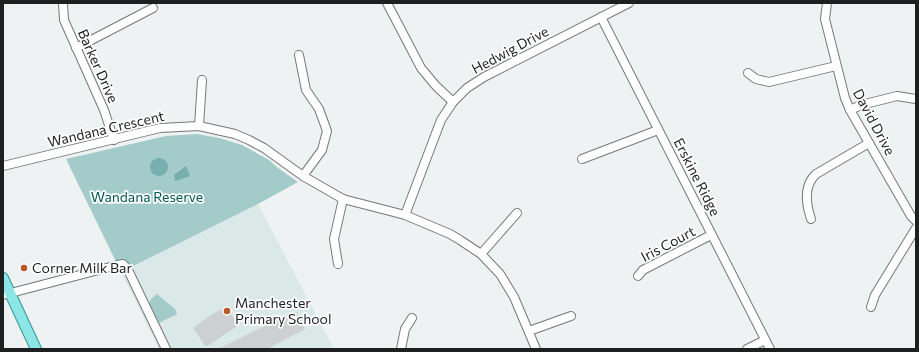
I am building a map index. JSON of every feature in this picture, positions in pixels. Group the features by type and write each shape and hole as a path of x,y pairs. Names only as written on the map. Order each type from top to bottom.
{"main road":[{"path":"3,278 6,294 36,349"}],"street":[{"name":"Barker Drive","path":"63,3 64,20 104,110 114,140"},
{"path":"387,3 421,68 436,86 453,102"},
{"name":"Hedwig Drive","path":"405,215 440,120 453,102 467,88 484,76 628,3"},
{"name":"David Drive","path":"828,3 824,19 844,98 910,216 916,221"},
{"path":"76,48 153,8"},
{"name":"Erskine Ridge","path":"601,17 770,349"},
{"path":"299,55 306,90 319,109 327,131 322,150 303,176"},
{"path":"748,73 756,79 769,82 836,66"},
{"path":"199,126 202,80"},
{"path":"850,110 861,105 897,96 916,99"},
{"name":"Wandana Crescent","path":"3,166 160,128 199,126 219,130 249,140 264,148 303,176 344,199 405,215 450,234 481,254 500,274 514,297 536,349"},
{"path":"582,158 658,130"},
{"path":"810,219 807,197 808,184 811,178 869,143"},
{"path":"338,264 334,239 344,199"},
{"path":"481,254 517,214"},
{"path":"871,308 874,294 916,228"},
{"name":"Iris Court","path":"638,276 643,270 711,235"},
{"path":"6,294 123,264 127,268 166,349"},
{"path":"529,331 572,316"},
{"path":"401,349 405,329 412,318"},
{"path":"747,349 765,340"}],"shaded area":[{"path":"159,158 165,161 168,167 165,173 159,176 153,173 150,167 153,161"},
{"path":"186,166 190,176 175,181 174,175"},
{"name":"Manchester Primary School","path":"258,204 334,349 159,349 121,272"}],"green space":[{"name":"Wandana Reserve","path":"197,134 219,138 242,145 269,160 298,182 258,204 121,272 66,159 166,136"},
{"path":"157,294 175,309 177,314 159,323 149,303"}],"building":[{"path":"226,307 239,325 206,347 193,328 211,315"},
{"path":"297,312 305,329 267,349 218,349 289,314 290,316"}],"place":[{"name":"Corner Milk Bar","path":"24,268"},
{"name":"Manchester Primary School","path":"227,311"}]}
